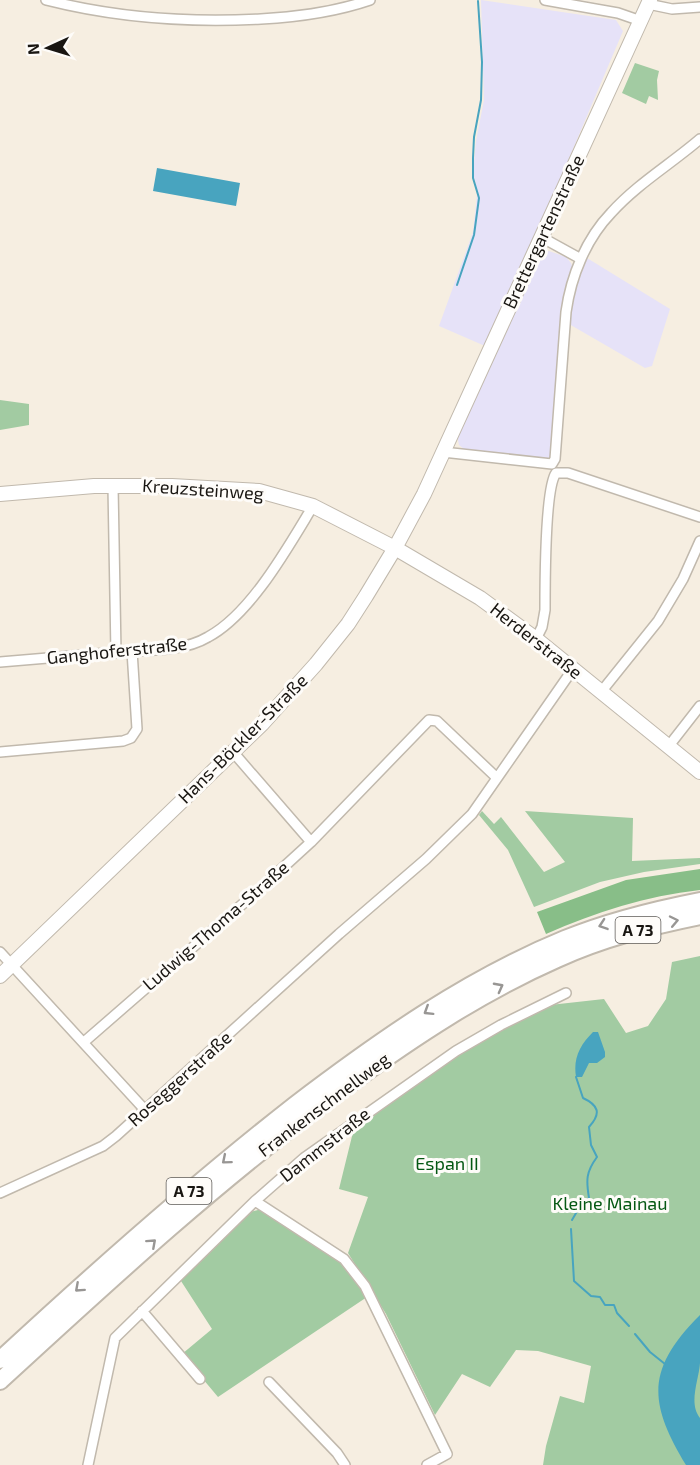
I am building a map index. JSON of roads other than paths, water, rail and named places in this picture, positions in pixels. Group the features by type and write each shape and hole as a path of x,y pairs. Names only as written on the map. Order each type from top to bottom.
{"highway":[{"name":"Frankenschnellweg","path":"0,1360 203,1179 330,1078 390,1036 462,990 548,946 638,914 700,901"},
{"name":"Frankenschnellweg","path":"0,1381 179,1219 338,1092 424,1032 470,1003 559,958 629,932 700,916"}],"main road":[{"name":"Brettergartenstraße","path":"440,458 649,2"},
{"name":"Hans-Böckler-Straße","path":"0,976 233,752 284,701 330,647 348,624 395,548 440,458"},
{"name":"Kreuzsteinweg","path":"0,494 113,486 251,490 278,495 313,506 395,548"},
{"name":"Herderstraße","path":"395,548 472,593 536,639 700,772"}],"street":[{"path":"46,0 82,9 122,15 227,21 290,17 327,11 370,0"},
{"path":"544,0 573,2 641,21"},
{"path":"649,2 672,9 700,8"},
{"path":"536,639 543,619 549,501 555,459 568,292 581,259 610,214 672,160 699,143"},
{"path":"541,237 581,259"},
{"path":"440,458 554,469 700,517"},
{"path":"113,486 116,653"},
{"name":"Ganghoferstraße","path":"0,662 189,645 208,638 225,627 281,559 313,506"},
{"path":"601,692 658,621 683,579 700,541"},
{"path":"0,752 123,741 131,738 137,729 132,651"},
{"name":"Roseggerstraße","path":"0,1193 103,1146 116,1136 339,934 426,859 472,814 573,669"},
{"path":"668,747 700,706"},
{"name":"Ludwig-Thoma-Straße","path":"84,1042 311,842 429,720 437,721 497,778"},
{"path":"233,752 311,842"},
{"path":"0,952 145,1110"},
{"name":"Dammstraße","path":"88,1465 114,1338 255,1201 304,1158 456,1051 501,1024 566,993"},
{"path":"255,1201 344,1259 365,1286 447,1454 427,1465"},
{"path":"142,1311 200,1379"},
{"path":"270,1382 337,1453 345,1465"}],"water":[{"path":"157,168 240,183 236,206 153,191"},
{"path":"593,1032 598,1032 605,1057 597,1063 589,1063 582,1077 576,1077 578,1052"},
{"path":"700,1315 700,1363 694,1398 700,1418 700,1465 686,1465 665,1423 659,1404 658,1387 670,1352 682,1334"}],"waterway":[{"path":"457,285 474,235 479,198 473,178 474,137 481,100 482,62 478,1"},
{"path":"572,1220 589,1198 588,1176 597,1157 591,1145 589,1127 596,1118 596,1110 583,1098 576,1077"},
{"path":"571,1229 574,1281 591,1296 600,1297 605,1305 614,1305 617,1313 629,1326"},
{"path":"635,1334 650,1352 665,1364"}],"park label":[{"name":"Espan II","path":"447,1164"},
{"name":"Kleine Mainau","path":"610,1204"}]}
